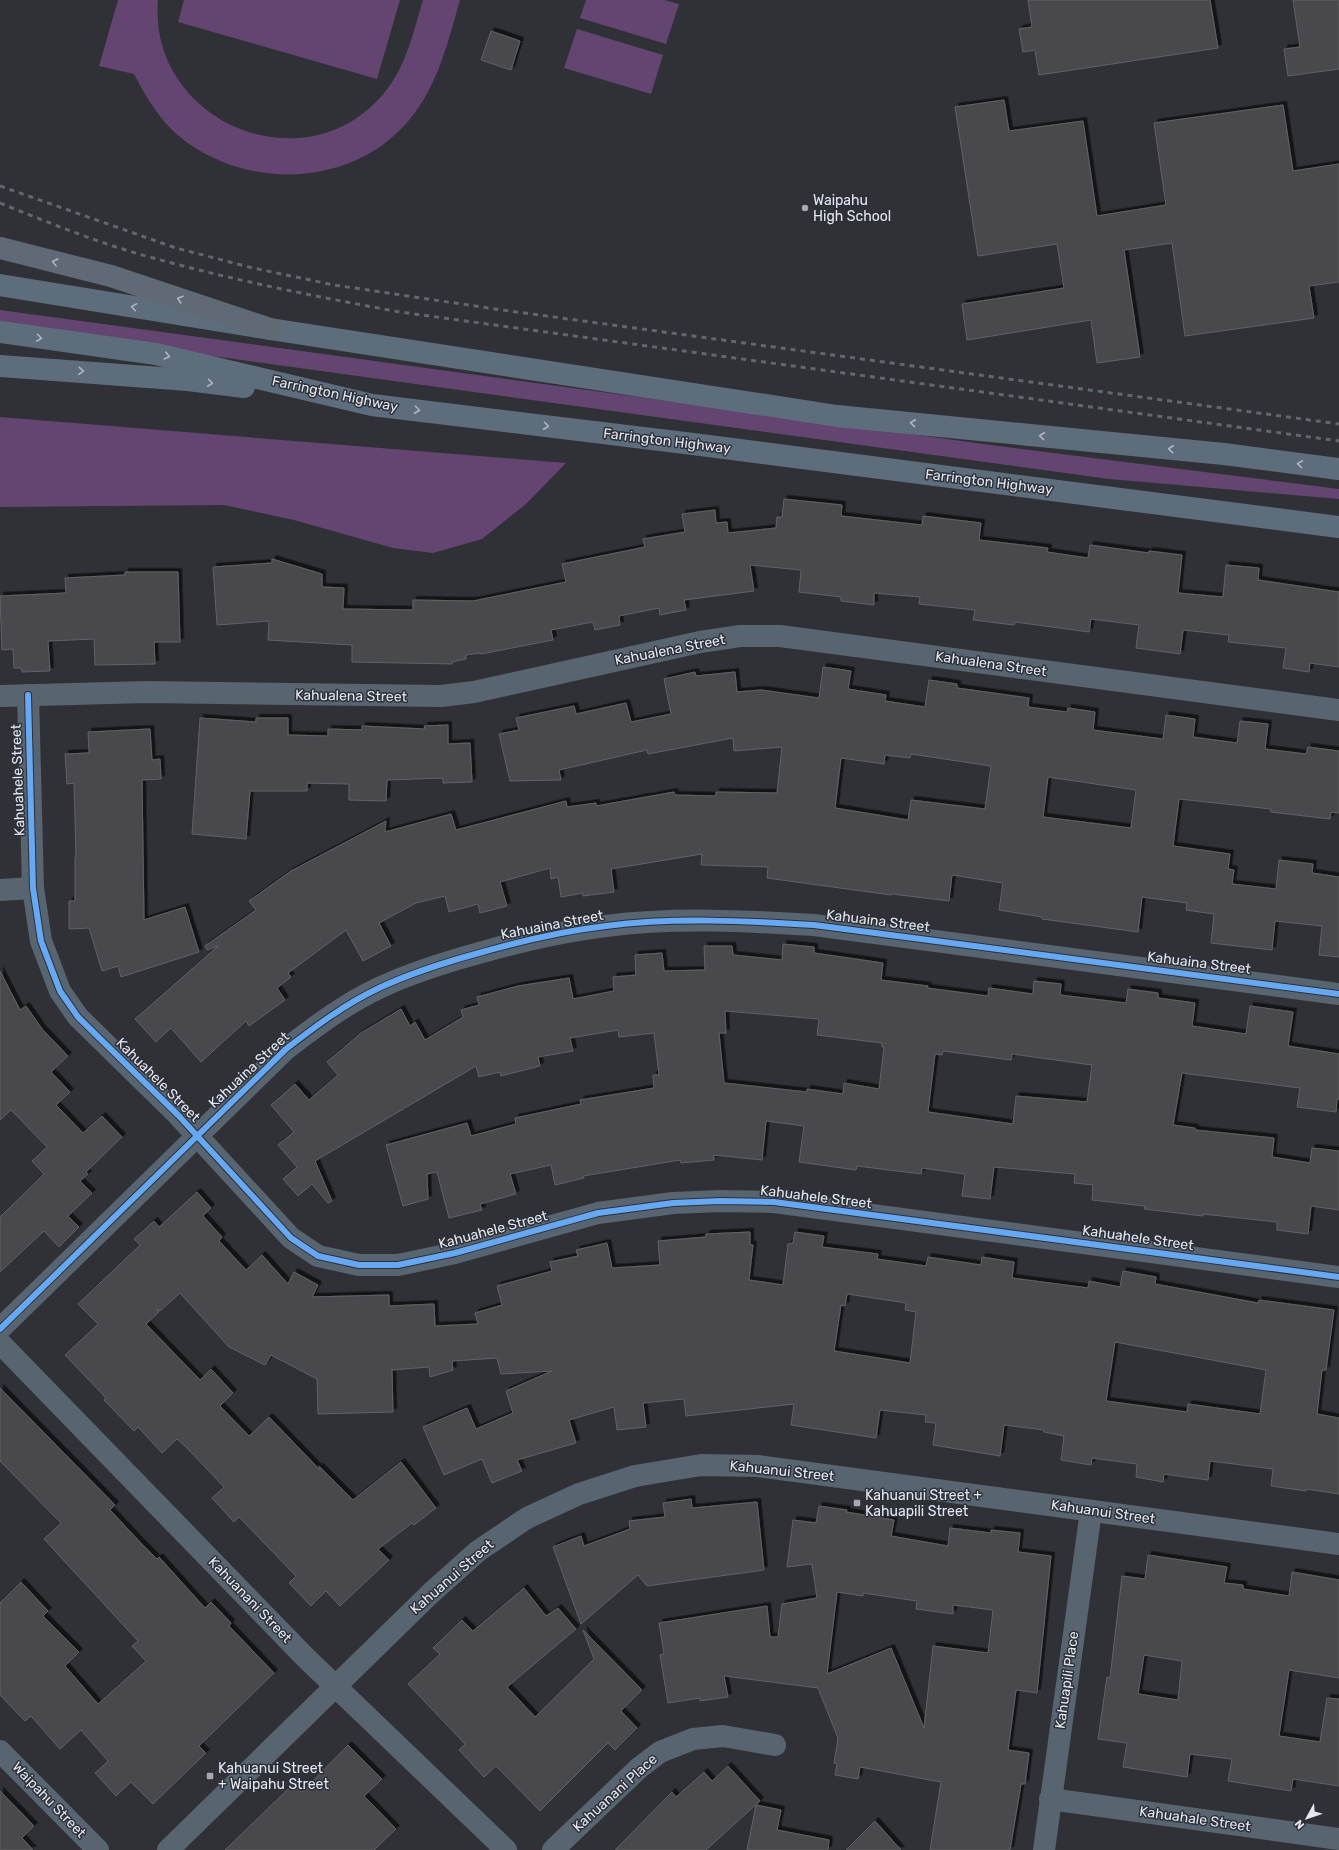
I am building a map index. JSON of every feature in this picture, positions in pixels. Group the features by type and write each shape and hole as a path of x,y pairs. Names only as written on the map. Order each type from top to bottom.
{"highway":[{"path":"0,248 111,276 270,329"}],"main road":[{"path":"0,285 270,329 837,416 1224,454 1339,469"},
{"name":"Farrington Highway","path":"0,332 156,354 372,405 693,444 1339,528"},
{"path":"0,366 188,380 372,405"}],"street":[{"name":"Kahualena Street","path":"0,696 146,692 441,696 474,692 700,642 740,636 780,636 1339,710"},
{"name":"Kahuahele Street","path":"28,695 33,888 41,941 60,991 78,1017 198,1136 291,1238 318,1256 359,1265 398,1265 455,1254 598,1213 672,1204 720,1201 774,1202 1339,1277"},
{"path":"0,890 33,888"},
{"name":"Kahuaina Street","path":"0,1329 286,1049 328,1017 380,988 445,962 523,940 606,926 670,921 736,920 814,925 1339,994"},
{"name":"Kahuanani Street","path":"0,1343 335,1686 506,1850"},
{"name":"Kahuanui Street","path":"168,1850 431,1593 478,1551 527,1518 579,1494 635,1476 701,1465 758,1466 1339,1544"},
{"name":"Kahuapili Place","path":"1044,1850 1091,1510"},
{"name":"Kahuanani Place","path":"553,1850 639,1768 660,1752 693,1739 723,1736 775,1745"},
{"name":"Waipahu Street","path":"0,1750 98,1850"},
{"name":"Kahuahale Street","path":"1050,1799 1339,1839"}],"shaded area":[{"path":"118,0 158,0 161,41 176,77 201,106 233,126 269,137 307,137 344,126 377,101 387,90 406,54 423,0 460,0 441,62 428,92 410,119 387,141 361,158 333,169 302,174 272,174 241,168 212,157 185,141 162,119 144,93 134,74 99,66"},
{"path":"184,0 400,0 377,79 178,22"},
{"path":"586,0 664,0 679,4 666,44 580,18"},
{"path":"577,29 663,55 651,94 564,68"},
{"path":"0,310 991,445 1339,489 1339,499 1109,479 0,327"},
{"path":"0,417 566,463 526,504 482,539 433,553 393,548 294,520 224,505 0,507"}],"building":[{"path":"1028,0 1210,0 1218,48 1039,75 1035,50 1023,52 1019,29 1032,27"},
{"path":"1293,0 1339,0 1339,69 1288,76 1284,49 1300,47"},
{"path":"491,31 520,41 511,70 481,60"},
{"path":"1004,100 1009,131 1083,121 1097,216 1166,205 1154,123 1283,105 1293,171 1339,164 1339,282 1309,286 1314,318 1185,336 1172,243 1124,250 1140,357 1097,363 1091,320 967,340 962,304 1064,288 1057,244 978,256 955,107"},
{"path":"784,499 842,505 841,516 922,525 923,516 981,523 979,540 1048,548 1047,552 1088,558 1090,545 1149,553 1149,551 1182,555 1178,593 1223,597 1226,565 1259,568 1258,580 1339,592 1339,667 1310,663 1309,672 1283,668 1286,648 1228,642 1229,635 1183,630 1180,654 1136,648 1139,625 1091,619 1089,632 1015,622 1014,625 973,620 975,610 919,604 920,597 874,593 874,605 841,601 841,597 799,592 801,570 750,565 754,591 684,600 686,610 660,615 659,608 619,616 620,625 595,630 593,622 551,630 553,640 481,654 466,655 466,659 452,662 452,664 352,662 352,645 268,640 269,621 217,625 213,567 272,563 272,559 322,574 322,587 344,588 343,609 413,610 413,600 473,601 566,582 562,564 645,547 643,539 685,532 682,514 715,510 716,523 727,522 728,533 776,528 777,517 782,517"},
{"path":"125,572 178,572 180,642 154,642 155,664 95,665 94,639 48,641 50,671 22,672 21,668 14,668 13,649 2,650 0,596 66,593 65,578 125,575"},
{"path":"823,667 851,671 848,689 886,695 885,701 925,707 929,680 957,684 957,688 1029,698 1028,707 1067,712 1068,708 1095,712 1093,730 1163,739 1166,715 1195,719 1193,737 1237,743 1240,721 1268,724 1265,749 1306,754 1308,747 1339,751 1339,813 1331,812 1330,819 1271,812 1271,809 1179,799 1173,846 1230,854 1228,869 1234,870 1232,884 1276,889 1279,860 1313,864 1312,873 1339,877 1339,957 1319,955 1322,926 1275,921 1272,950 1211,943 1214,914 1186,910 1187,903 1142,897 1138,932 1042,919 1042,917 999,910 1003,883 952,875 949,901 891,895 767,878 768,867 701,865 702,854 611,869 614,892 583,896 583,893 561,897 558,877 551,879 550,868 500,882 507,906 480,913 478,904 449,912 445,896 416,903 379,923 391,946 363,961 346,930 288,973 291,977 277,988 285,1000 249,1026 246,1021 201,1062 171,1028 156,1042 135,1019 218,946 207,950 205,946 256,910 249,901 291,871 386,821 385,832 451,814 456,830 566,801 567,807 596,803 596,806 674,792 675,795 716,796 716,792 777,793 782,747 734,751 733,738 648,754 647,750 559,770 561,780 510,781 499,734 519,730 516,718 574,706 576,714 626,703 631,722 671,714 664,679 695,672 696,676 735,672 737,692 761,690 819,698","holes":["911,754 991,766 985,809 911,800 908,820 835,808 841,758 884,764 885,755 910,758","1048,777 1136,790 1131,828 1043,817"]},
{"path":"200,718 256,722 256,718 288,718 288,735 328,736 328,729 362,730 362,726 425,729 424,726 448,725 448,744 470,743 472,782 443,783 443,778 387,780 386,801 349,800 349,784 307,783 307,791 250,791 246,839 192,834"},
{"path":"150,729 152,760 160,759 161,779 142,780 144,920 185,907 199,952 121,977 118,966 102,971 89,928 69,929 69,901 75,901 76,857 74,783 67,784 65,754 89,753 88,732"},
{"path":"783,944 814,947 814,953 883,963 881,980 988,996 989,988 1033,994 1034,981 1061,984 1060,995 1126,1003 1128,989 1158,993 1158,998 1195,1003 1192,1026 1246,1034 1250,1006 1293,1012 1288,1046 1339,1054 1339,1099 1337,1099 1336,1112 1297,1107 1300,1088 1182,1073 1173,1125 1195,1128 1195,1130 1274,1138 1272,1157 1310,1163 1312,1148 1339,1151 1339,1210 1311,1206 1308,1234 1277,1230 1277,1222 1203,1214 1203,1216 1144,1209 1145,1206 1092,1200 1093,1185 1074,1183 1075,1174 994,1167 990,1199 962,1196 965,1174 922,1168 921,1174 857,1166 856,1170 799,1162 804,1126 766,1121 762,1160 714,1155 714,1160 681,1163 680,1160 583,1176 584,1178 555,1185 551,1165 510,1174 516,1194 480,1204 482,1210 449,1218 437,1172 427,1174 428,1199 403,1206 386,1145 467,1123 471,1136 516,1124 515,1118 581,1104 580,1100 654,1088 653,1075 659,1075 654,1033 619,1037 618,1030 570,1038 573,1051 538,1057 540,1066 501,1076 500,1072 479,1077 476,1066 315,1161 332,1201 328,1203 312,1184 298,1196 283,1179 297,1167 278,1145 294,1132 271,1105 295,1084 309,1100 338,1075 327,1062 361,1033 401,1009 410,1026 415,1022 425,1040 463,1017 461,1010 479,1005 477,997 518,986 569,978 573,999 614,991 613,977 636,975 635,955 662,953 664,971 705,970 704,946 732,946 733,955 782,960","holes":["725,1011 819,1019 817,1035 882,1043 882,1047 884,1047 879,1089 844,1083 843,1094 807,1089 807,1092 724,1083 719,1033 726,1033","943,1051 1011,1060 1012,1054 1092,1065 1087,1102 1016,1096 1013,1124 928,1112 935,1054 942,1055"]},
{"path":"0,971 20,1010 26,1006 42,1029 68,1056 51,1072 70,1092 56,1105 83,1133 102,1116 122,1137 86,1172 88,1174 80,1181 92,1193 68,1216 79,1227 59,1247 44,1231 0,1272 0,1217 44,1174 32,1161 47,1147 11,1110 0,1120"},
{"path":"197,1192 211,1208 203,1216 222,1237 219,1241 246,1270 262,1255 288,1284 294,1272 318,1285 312,1297 389,1295 389,1306 434,1304 435,1326 478,1324 475,1313 502,1305 497,1286 552,1271 550,1262 578,1256 576,1250 607,1243 612,1268 660,1265 658,1241 706,1237 706,1234 750,1232 750,1245 753,1245 749,1280 783,1285 788,1244 793,1243 795,1232 824,1236 822,1247 878,1254 877,1259 926,1266 928,1257 981,1265 982,1257 1014,1262 1012,1278 1088,1288 1089,1281 1120,1287 1123,1271 1156,1277 1155,1284 1258,1303 1259,1300 1334,1310 1326,1370 1322,1370 1317,1414 1339,1418 1339,1494 1271,1486 1273,1469 1210,1461 1208,1480 1164,1474 1163,1482 1136,1477 1137,1464 1092,1458 1091,1465 1061,1460 1064,1436 1044,1432 1044,1430 1004,1425 1000,1456 933,1445 936,1423 925,1422 926,1415 880,1410 876,1438 791,1425 794,1404 686,1416 684,1399 643,1403 646,1427 617,1430 614,1407 569,1420 576,1443 517,1460 522,1471 492,1483 482,1459 444,1475 423,1427 467,1408 476,1429 513,1413 506,1391 552,1371 501,1374 497,1358 452,1361 453,1370 430,1377 429,1367 392,1370 393,1412 318,1414 317,1379 271,1355 265,1365 229,1347 180,1293 160,1311 156,1309 159,1312 146,1324 200,1380 211,1369 233,1393 220,1406 249,1436 269,1417 320,1470 319,1466 353,1500 401,1462 436,1508 414,1525 412,1523 378,1549 389,1560 340,1606 326,1591 311,1606 289,1583 296,1576 239,1517 234,1522 212,1498 224,1487 187,1448 177,1439 162,1453 138,1427 134,1431 104,1400 106,1398 65,1355 98,1324 78,1304 140,1245 134,1239 154,1221 159,1227","holes":["847,1294 906,1303 905,1310 916,1312 910,1363 834,1351 841,1305 845,1306","1115,1342 1266,1370 1260,1414 1188,1404 1187,1412 1106,1401"]},
{"path":"0,1388 115,1505 110,1510 138,1540 157,1559 159,1557 205,1608 211,1602 231,1623 229,1626 274,1673 199,1746 206,1753 153,1804 131,1782 116,1796 95,1773 108,1761 81,1730 60,1749 31,1716 25,1721 0,1695 0,1603 21,1582 48,1611 43,1616 79,1652 65,1666 98,1704 146,1661 132,1646 138,1641 44,1539 61,1523 0,1461"},
{"path":"691,1499 692,1508 757,1502 764,1570 647,1586 638,1575 581,1624 553,1547 581,1536 584,1546 630,1529 629,1521 665,1517 663,1503"},
{"path":"819,1506 847,1510 846,1512 894,1520 891,1536 948,1546 950,1528 991,1533 991,1530 1020,1533 1018,1552 1051,1556 1037,1693 1016,1690 1008,1750 1029,1753 1025,1784 1021,1784 1010,1850 930,1850 941,1782 860,1767 858,1779 835,1775 837,1764 834,1763 838,1738 818,1688 724,1676 728,1697 700,1701 700,1698 668,1703 660,1655 664,1654 659,1623 767,1606 770,1637 778,1637 782,1604 817,1598 812,1564 787,1567 793,1520 816,1523","holes":["837,1592 863,1596 863,1593 917,1601 916,1609 953,1614 953,1605 993,1610 988,1653 933,1646 924,1728 891,1648 827,1674"]},
{"path":"1148,1555 1227,1567 1224,1583 1243,1585 1243,1589 1289,1596 1292,1572 1339,1580 1339,1678 1289,1670 1279,1736 1320,1742 1327,1698 1339,1699 1339,1786 1293,1779 1291,1791 1228,1781 1232,1759 1190,1754 1187,1777 1123,1767 1127,1743 1098,1739 1107,1677 1110,1678 1122,1576 1145,1579","holes":["1144,1655 1182,1661 1178,1700 1138,1694"]},
{"path":"524,1588 546,1616 558,1608 576,1629 507,1687 535,1717 594,1659 583,1630 642,1690 621,1711 637,1728 615,1750 608,1743 540,1811 496,1766 484,1777 459,1750 465,1744 408,1684 440,1654 433,1648 462,1620 473,1631"},
{"path":"348,1745 382,1779 364,1796 396,1829 374,1850 225,1850 293,1784 302,1792"},
{"path":"728,1766 760,1801 706,1850 615,1850 672,1792 676,1797 704,1772 712,1781"},
{"path":"0,1791 34,1826 22,1838 33,1850 0,1850"},
{"path":"756,1805 781,1810 777,1830 829,1840 828,1850 747,1850"},
{"path":"875,1821 901,1850 846,1850"}],"railway":[{"path":"0,186 176,248 253,268 334,285 495,309 1339,424"},
{"path":"0,203 97,241 157,259 278,288 400,312 1339,441"}],"cycle path":[{"path":"28,695 33,888 41,941 60,991 78,1017 178,1115 291,1238 318,1256 359,1265 398,1265 455,1253 598,1213 673,1203 720,1201 774,1202 1339,1277"},
{"path":"0,1329 286,1049 297,1040 366,994 403,977 467,956 511,944 590,928 658,921 736,921 814,925 1339,994"}],"place":[{"name":"Waipahu High School","path":"805,208"},
{"name":"Kahuanui Street + Kahuapili Street","path":"857,1503"},
{"name":"Kahuanui Street + Waipahu Street","path":"210,1776"}]}
